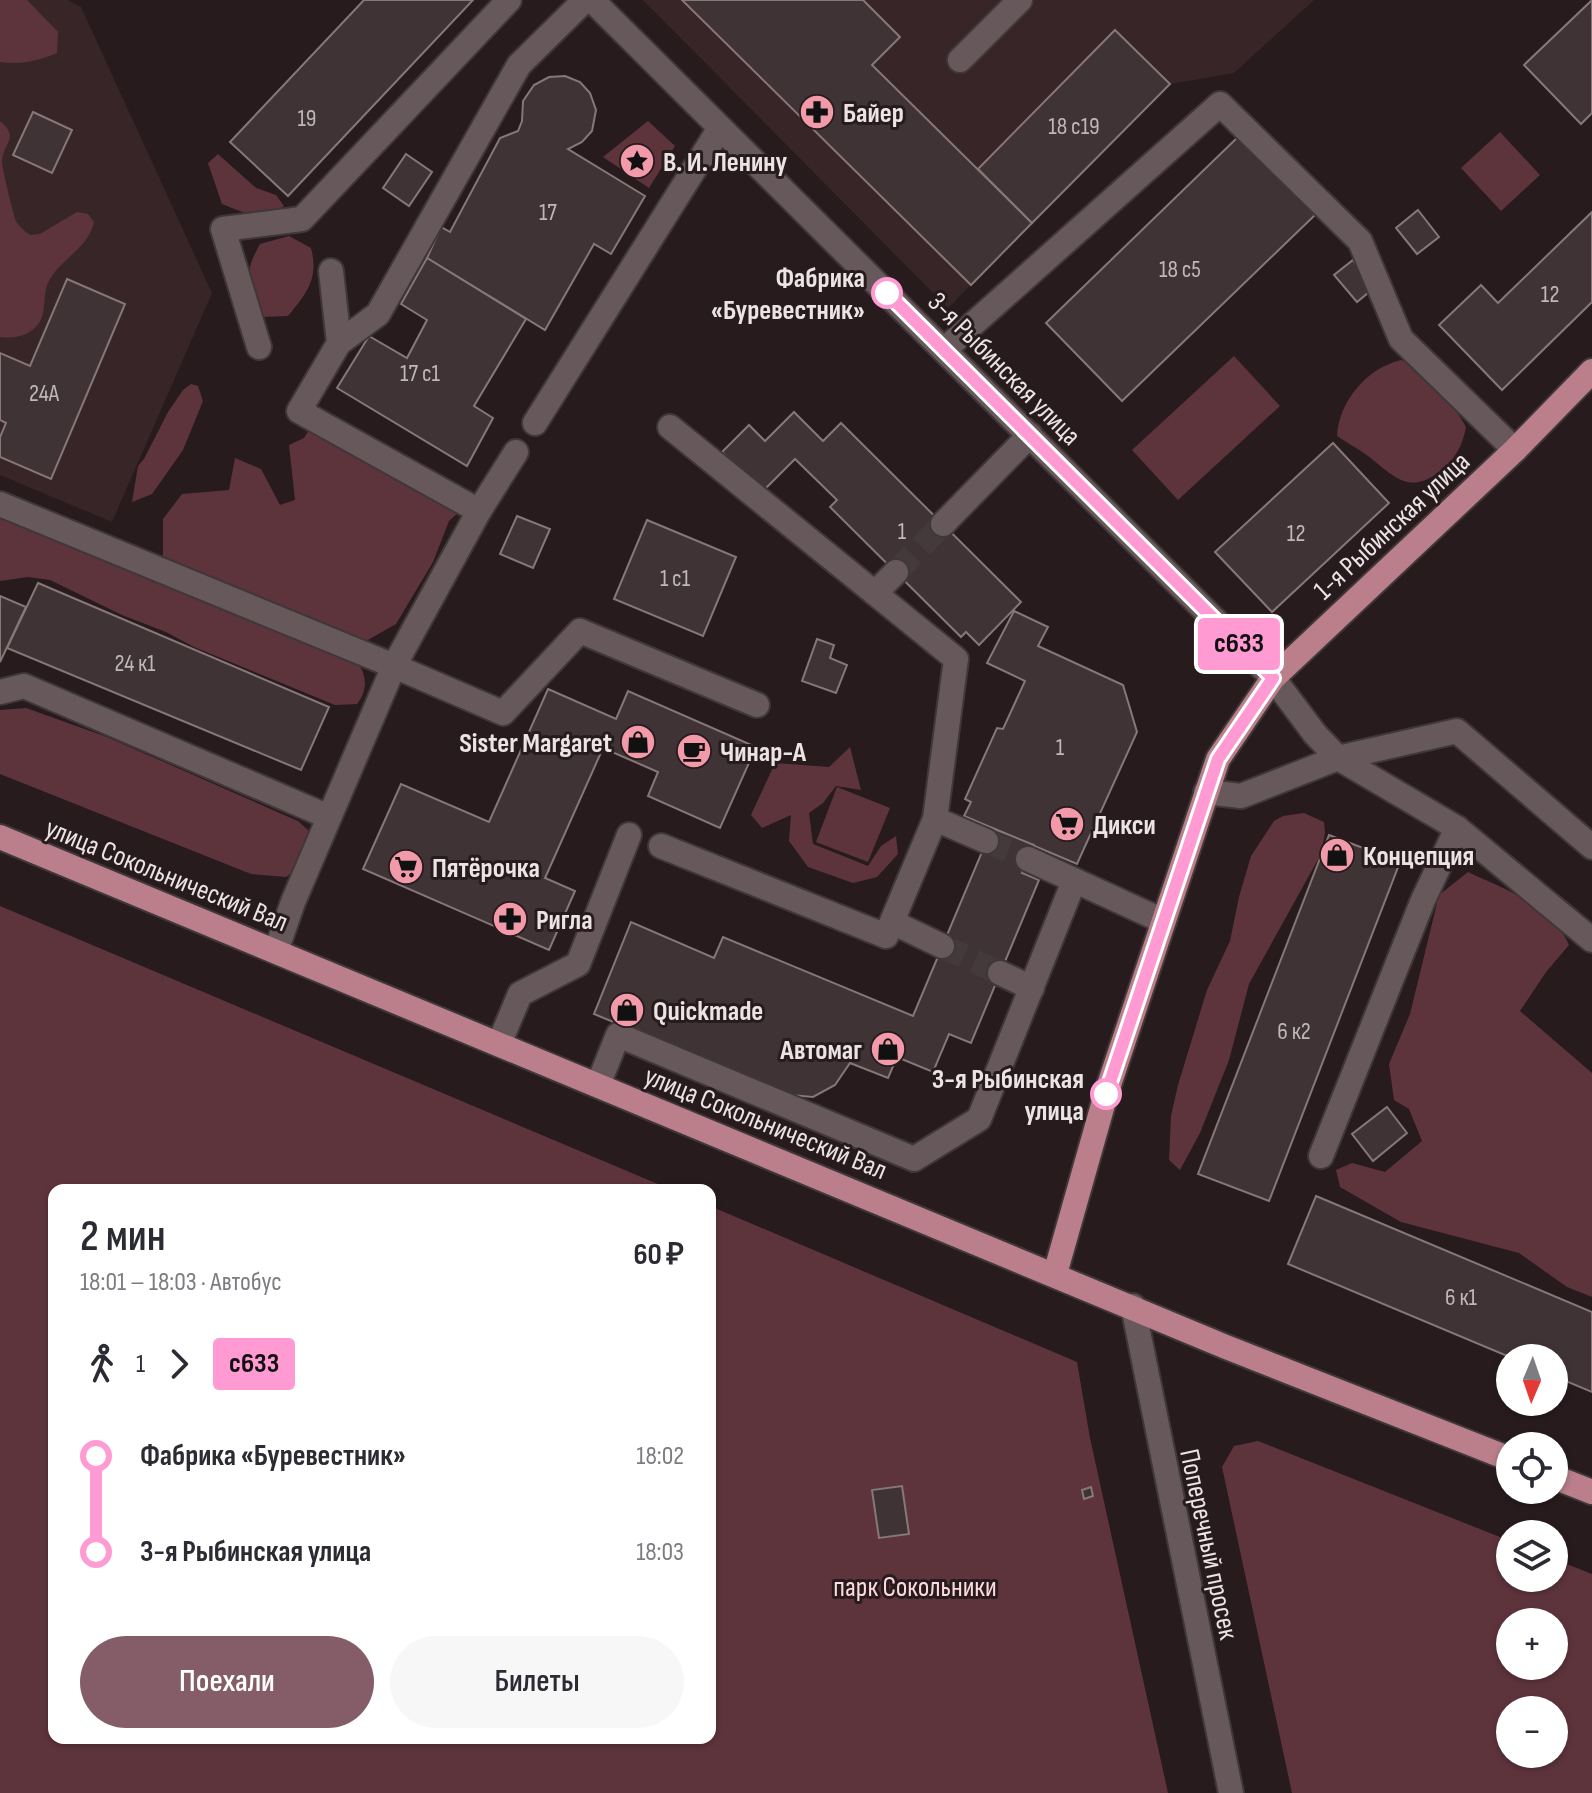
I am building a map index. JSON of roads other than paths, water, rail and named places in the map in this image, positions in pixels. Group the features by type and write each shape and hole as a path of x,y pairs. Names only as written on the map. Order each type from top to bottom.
{"main road":[{"name":"1-я Рыбинская улица","path":"1055,1274 1106,1094 1218,759 1273,678 1515,450 1592,371"},
{"name":"улица Сокольнический Вал","path":"0,837 1226,1347 1496,1453"},
{"path":"1568,1483 1592,1492"}],"street":[{"path":"259,347 223,229 302,219 509,0"},
{"path":"479,511 299,411 339,343 378,314 519,65 585,0"},
{"name":"3-я Рыбинская улица","path":"592,0 1273,678 1315,734 1338,758 1457,828 1592,940"},
{"path":"960,60 1020,0"},
{"path":"944,350 1220,104 1360,241 1401,339 1515,450"},
{"path":"535,423 720,128"},
{"path":"331,271 339,343"},
{"path":"661,846 886,936 935,819 956,659 670,427"},
{"path":"943,524 1030,435"},
{"path":"276,951 293,902 394,666 479,511 516,452"},
{"path":"0,504 503,713 580,631 757,705"},
{"path":"875,593 896,572"},
{"path":"0,692 24,686 329,817"},
{"path":"1206,792 1241,796 1338,758 1419,737 1457,731 1592,847"},
{"path":"935,819 986,841"},
{"path":"1321,1156 1423,900 1457,828"},
{"path":"499,1044 520,994 578,964 629,835"},
{"path":"1028,859 1163,921"},
{"path":"598,1085 618,1035 914,1159 979,1119 1074,881"},
{"path":"892,922 942,946"},
{"path":"1000,973 1032,988"},
{"name":"Поперечный просек","path":"1133,1306 1231,1793"}],"tunnel":[{"path":"896,572 943,524"},
{"path":"986,841 1028,859"},
{"path":"942,946 1000,973"}],"place":[{"name":"Байер","path":"817,112"},
{"name":"В. И. Ленину","path":"637,161"},
{"name":"Фабрика «Буревестник»","path":"887,293"},
{"name":"Sister Margaret","path":"638,742"},
{"name":"Чинар-А","path":"694,751"},
{"name":"Дикси","path":"1067,824"},
{"name":"Концепция","path":"1337,855"},
{"name":"Пятёрочка","path":"406,867"},
{"name":"Ригла","path":"510,919"},
{"name":"Quickmade","path":"627,1010"},
{"name":"Автомаг","path":"888,1049"},
{"name":"3-я Рыбинская улица","path":"1106,1094"}],"park label":[{"name":"парк Сокольники","path":"915,1586"}]}
